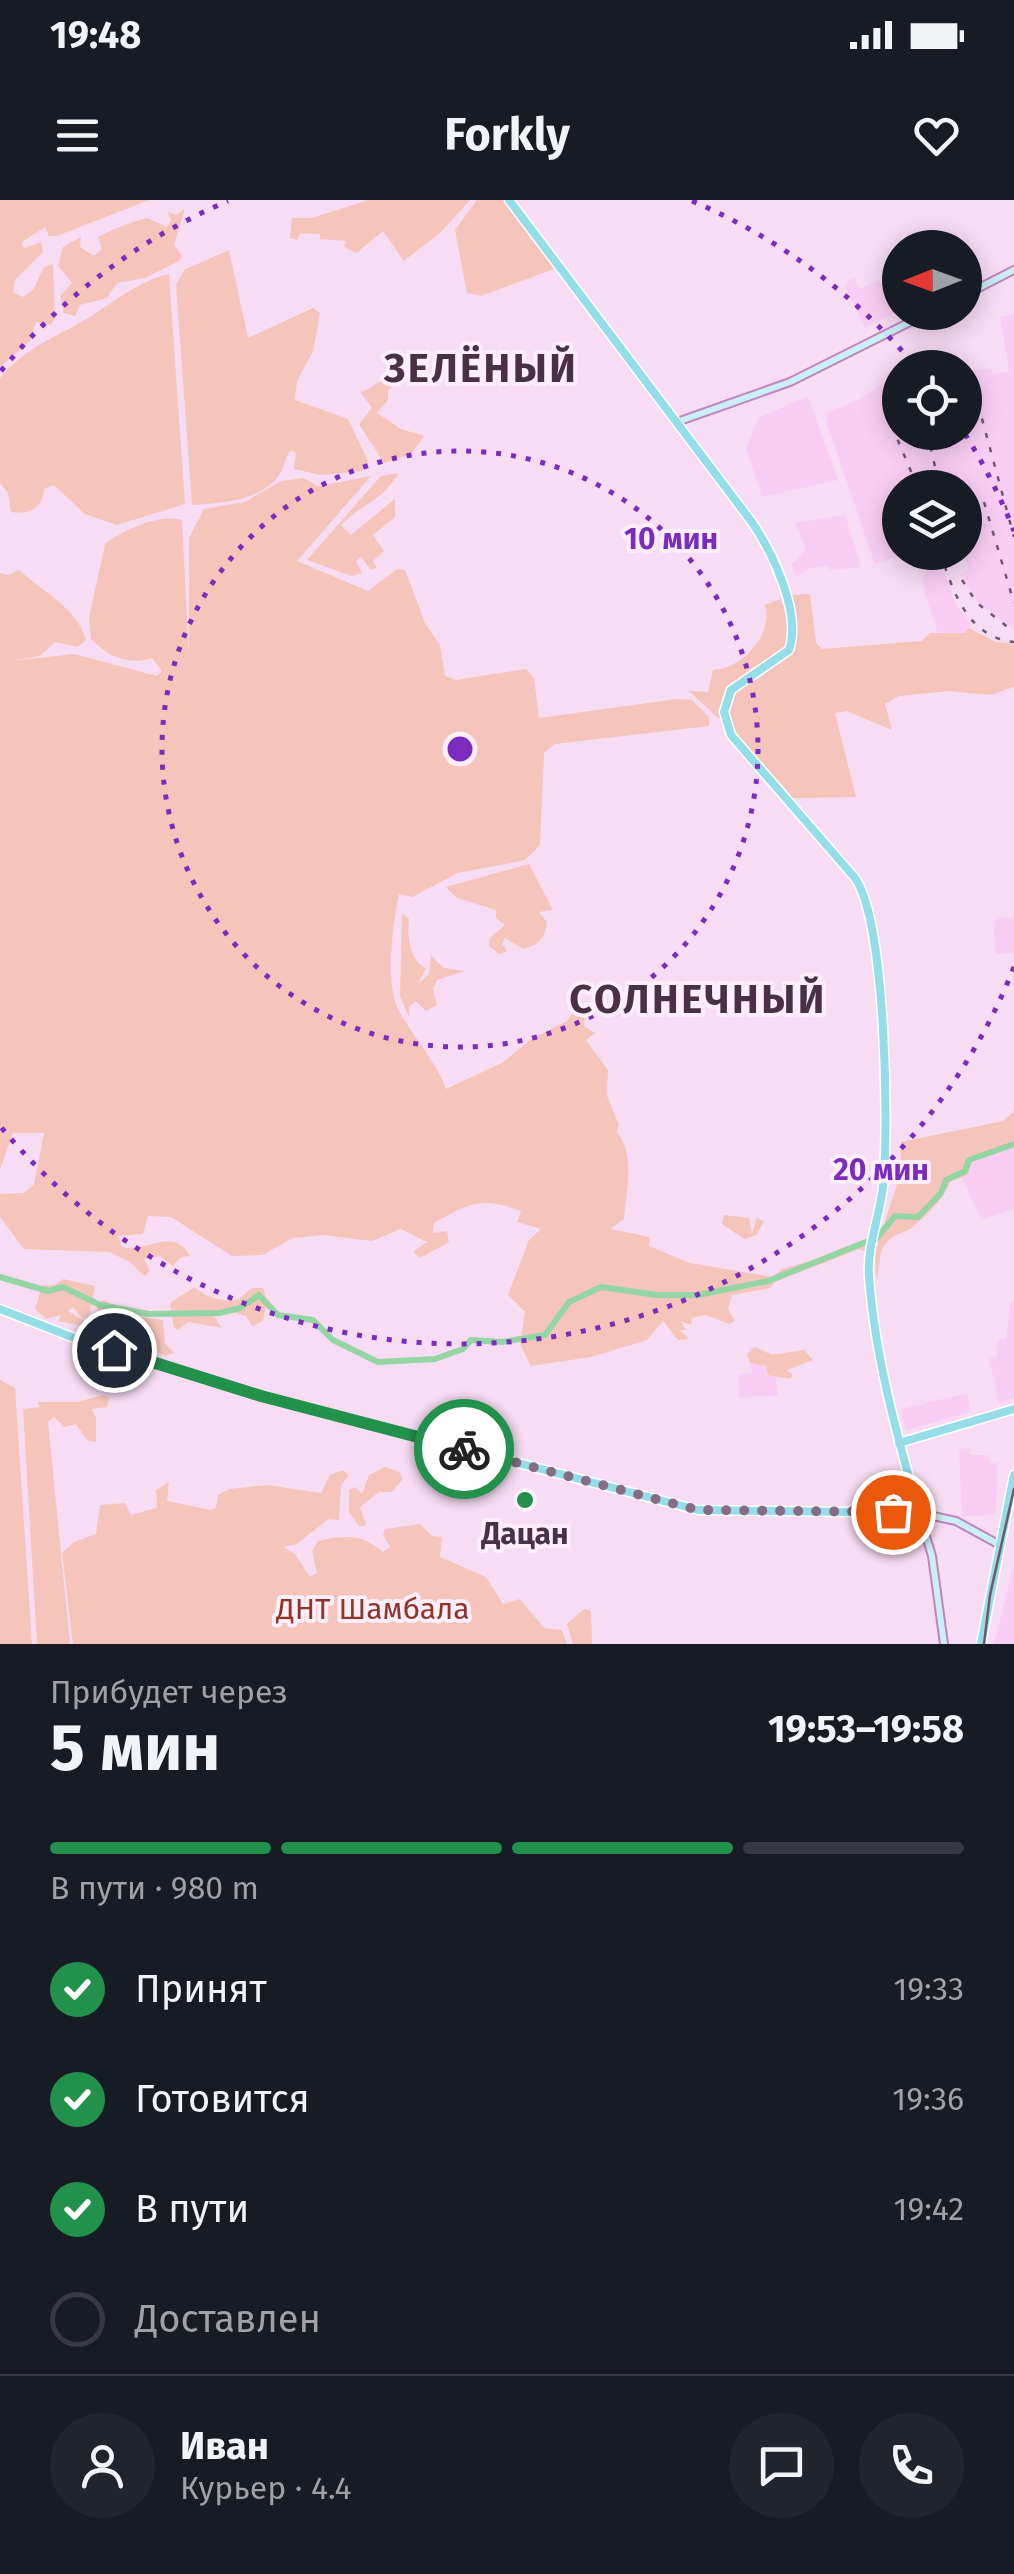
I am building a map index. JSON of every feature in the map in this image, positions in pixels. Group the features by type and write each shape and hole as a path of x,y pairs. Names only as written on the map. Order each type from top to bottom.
{"main road":[{"path":"508,200 760,534 792,622 792,642 784,656 731,690 725,704 726,724 855,878 867,902 882,1044 884,1169 870,1277 886,1400 932,1556 944,1644"},
{"path":"982,286 1014,270"},
{"path":"677,422 790,382 894,330"},
{"path":"0,1309 69,1336 243,1391 698,1510 919,1513 956,1521 998,1544"},
{"path":"900,1445 1014,1411"},
{"path":"981,1644 1014,1475"}],"shaded area":[{"path":"854,277 860,289 878,280 882,286 882,320 865,328 844,285"},
{"path":"1014,314 1014,630 978,602 960,574 982,570 982,470 882,470 882,562 875,564 827,424 827,413 858,400 882,383 882,450 982,450 982,369 991,368 993,374 1009,372 1000,317"},
{"path":"808,396 838,480 762,497 746,448 758,418"},
{"path":"845,515 861,567 830,570 828,565 807,569 797,577 792,564 806,550 795,523"},
{"path":"927,570 944,570 956,605 972,625 965,633 938,634 921,580"},
{"path":"999,917 1014,918 1014,953 996,954 993,923"},
{"path":"1014,1145 1014,1209 982,1220 961,1176 968,1175 971,1161"},
{"path":"1014,1301 1014,1398 999,1403 989,1358 997,1356 998,1339 1006,1339 1010,1302"},
{"path":"750,1347 772,1355 778,1396 739,1397 738,1374 752,1373"},
{"path":"967,1393 971,1412 906,1430 901,1409"},
{"path":"970,1448 971,1455 988,1455 989,1463 997,1463 996,1514 962,1517 959,1449"},
{"path":"1014,1566 1014,1644 994,1644 994,1643"}],"green space":[{"path":"0,200 149,200 57,236 49,236 45,227 22,242 24,248 41,242 43,252 15,280 13,292 23,297 33,290 44,267 53,264 55,318 51,325 36,322 31,340 0,367"},
{"path":"368,200 470,200 441,232 404,261 383,231 357,253 344,247 346,241 320,239 320,234 301,233 297,240 290,238 292,218 312,218"},
{"path":"477,200 505,200 554,269 481,296 467,293 455,230"},
{"path":"185,208 174,245 182,256 179,261 145,278 117,283 107,298 80,305 75,316 64,313 60,296 72,283 58,266 63,247 81,237 80,247 94,256 102,249 98,237 147,218 167,227 171,221 168,212 177,215"},
{"path":"229,250 248,338 313,308 320,313 313,351 297,381 295,400 348,419 368,461 362,471 321,475 294,469 296,453 291,450 281,472 264,489 241,499 192,505 176,285 184,270"},
{"path":"169,274 185,504 117,525 85,514 54,485 44,489 34,509 11,512 8,493 0,483 0,378 40,345 136,287"},
{"path":"423,362 388,390 388,400 377,413 401,429 424,436 411,454 384,463 359,424 372,408 361,393 404,367"},
{"path":"399,473 385,491 341,525 351,535 395,499 395,517 373,535 384,551 373,561 377,568 371,570 361,557 356,561 362,573 352,576 307,560 381,476"},
{"path":"371,476 297,561 368,591 397,569 405,570 425,623 440,645 445,676 456,680 526,669 534,678 539,718 677,699 692,700 709,717 709,726 555,744 544,753 540,845 525,860 458,873 412,897 399,894 391,969 398,1009 446,1089 502,1063 530,1040 567,1021 576,1009 585,1010 584,1026 595,1033 586,1040 608,1070 607,1096 628,1163 624,1219 610,1229 650,1237 649,1246 690,1263 773,1277 782,1269 846,1251 869,1237 866,1252 859,1249 775,1282 770,1288 732,1295 728,1309 735,1321 730,1324 705,1315 692,1318 691,1325 680,1321 686,1330 680,1330 689,1339 678,1340 663,1321 647,1340 591,1357 531,1366 520,1344 525,1312 508,1295 529,1240 541,1229 517,1222 521,1211 496,1204 468,1206 434,1223 433,1233 447,1231 449,1242 420,1258 413,1252 427,1242 401,1229 372,1241 323,1235 293,1238 262,1255 232,1256 171,1217 148,1216 143,1234 118,1236 122,1247 175,1242 190,1256 181,1257 173,1266 160,1256 144,1259 150,1271 144,1276 130,1262 109,1252 24,1249 0,1217 0,1194 24,1193 34,1185 44,1133 13,1133 0,1169 0,573 8,575 19,570 67,610 86,640 78,647 55,642 40,656 10,661 74,654 157,676 162,671 152,658 120,658 91,639 89,618 105,544 152,521 182,520 189,659 189,538 204,509 245,502 281,481 304,478 318,486"},
{"path":"810,594 816,643 822,649 922,641 930,633 965,633 969,628 996,642 1014,644 1014,687 990,695 949,691 899,696 885,704 892,730 847,711 835,713 856,797 791,798 734,734 726,713 739,687 791,655 797,628 790,595"},
{"path":"781,599 788,622 785,648 728,688 719,719 689,691 708,692 713,670 745,657 765,627 765,605"},
{"path":"529,864 553,910 539,912 547,922 537,943 523,949 505,938 502,944 507,951 499,954 489,946 490,938 505,925 496,918 496,910 457,898 446,887"},
{"path":"402,913 409,919 413,953 426,968 418,984 429,974 431,956 444,968 464,971 437,980 433,989 437,1005 426,1011 416,1001 409,1007 409,1017 400,996"},
{"path":"1014,1111 1014,1145 972,1161 968,1175 950,1182 923,1218 889,1240 881,1252 876,1279 875,1253 900,1175 901,1142 1003,1121"},
{"path":"724,1215 749,1218 752,1234 757,1217 764,1222 756,1235 744,1239 722,1224"},
{"path":"63,1279 95,1286 89,1316 83,1319 73,1307 68,1311 86,1322 82,1326 58,1321 61,1315 46,1319 35,1309 42,1286 55,1285"},
{"path":"195,1287 222,1300 240,1298 253,1288 263,1288 267,1300 263,1321 252,1326 246,1316 222,1309 212,1313 222,1328 188,1322 178,1330 174,1328 170,1303"},
{"path":"103,1300 142,1317 163,1320 165,1343 174,1353 165,1356 151,1348 153,1334 131,1334 145,1343 142,1345 95,1329 93,1322 123,1329 97,1316 98,1302"},
{"path":"755,1347 772,1355 804,1350 813,1360 787,1370 793,1375 790,1379 768,1375 766,1366 750,1363 747,1354"},
{"path":"0,1380 15,1388 32,1644 0,1644"},
{"path":"109,1397 107,1407 91,1409 96,1418 96,1442 87,1440 76,1424 64,1427 54,1417 48,1422 70,1644 37,1644 23,1409 40,1407 38,1402 78,1402"},
{"path":"385,1467 399,1472 403,1479 392,1492 379,1492 360,1507 366,1525 360,1527 349,1512 349,1490 355,1487 362,1494 369,1475"},
{"name":"ДНТ Шамбала","path":"343,1470 349,1475 341,1485 339,1520 328,1519 297,1544 283,1547 295,1554 310,1577 317,1573 312,1551 318,1541 353,1538 383,1552 390,1547 383,1535 385,1529 420,1524 432,1536 442,1537 440,1557 486,1577 503,1604 520,1599 544,1628 562,1630 567,1644 73,1644 62,1553 74,1542 96,1534 100,1505 125,1503 131,1515 157,1508 156,1490 169,1482 167,1501 211,1510 216,1508 218,1495 229,1489 267,1485 321,1493 330,1475"},
{"path":"584,1609 591,1611 592,1644 573,1644 567,1624"}],"waterway":[{"path":"876,1239 895,1216 918,1217 941,1193 946,1180 965,1171 969,1160 1014,1144"},
{"path":"0,1277 48,1291 63,1287 100,1305 149,1314 219,1313 240,1308 259,1295 278,1315 313,1320 333,1340 378,1362 435,1359 463,1349 471,1340 502,1342 545,1335 569,1302 601,1287 657,1295 698,1295 768,1281 871,1240"}],"tram line":[{"path":"984,1644 990,1595 1014,1489"}],"railway":[{"path":"982,419 1014,537"},
{"path":"902,450 910,470"},
{"path":"931,450 936,470"},
{"path":"984,502 1014,603"},
{"path":"946,570 973,622 998,638 1014,642"},
{"path":"962,580 977,603 1014,632"}],"way so far":[{"path":"464,1449 698,1510 893,1512"}],"place":[{"name":"Дацан","path":"525,1500"}],"district":[{"name":"ЗЕЛЁНЫЙ","path":"481,368"},
{"name":"СОЛНЕЧНЫЙ","path":"698,999"}],"route":[{"path":"114,1350 261,1396 464,1449"}]}
